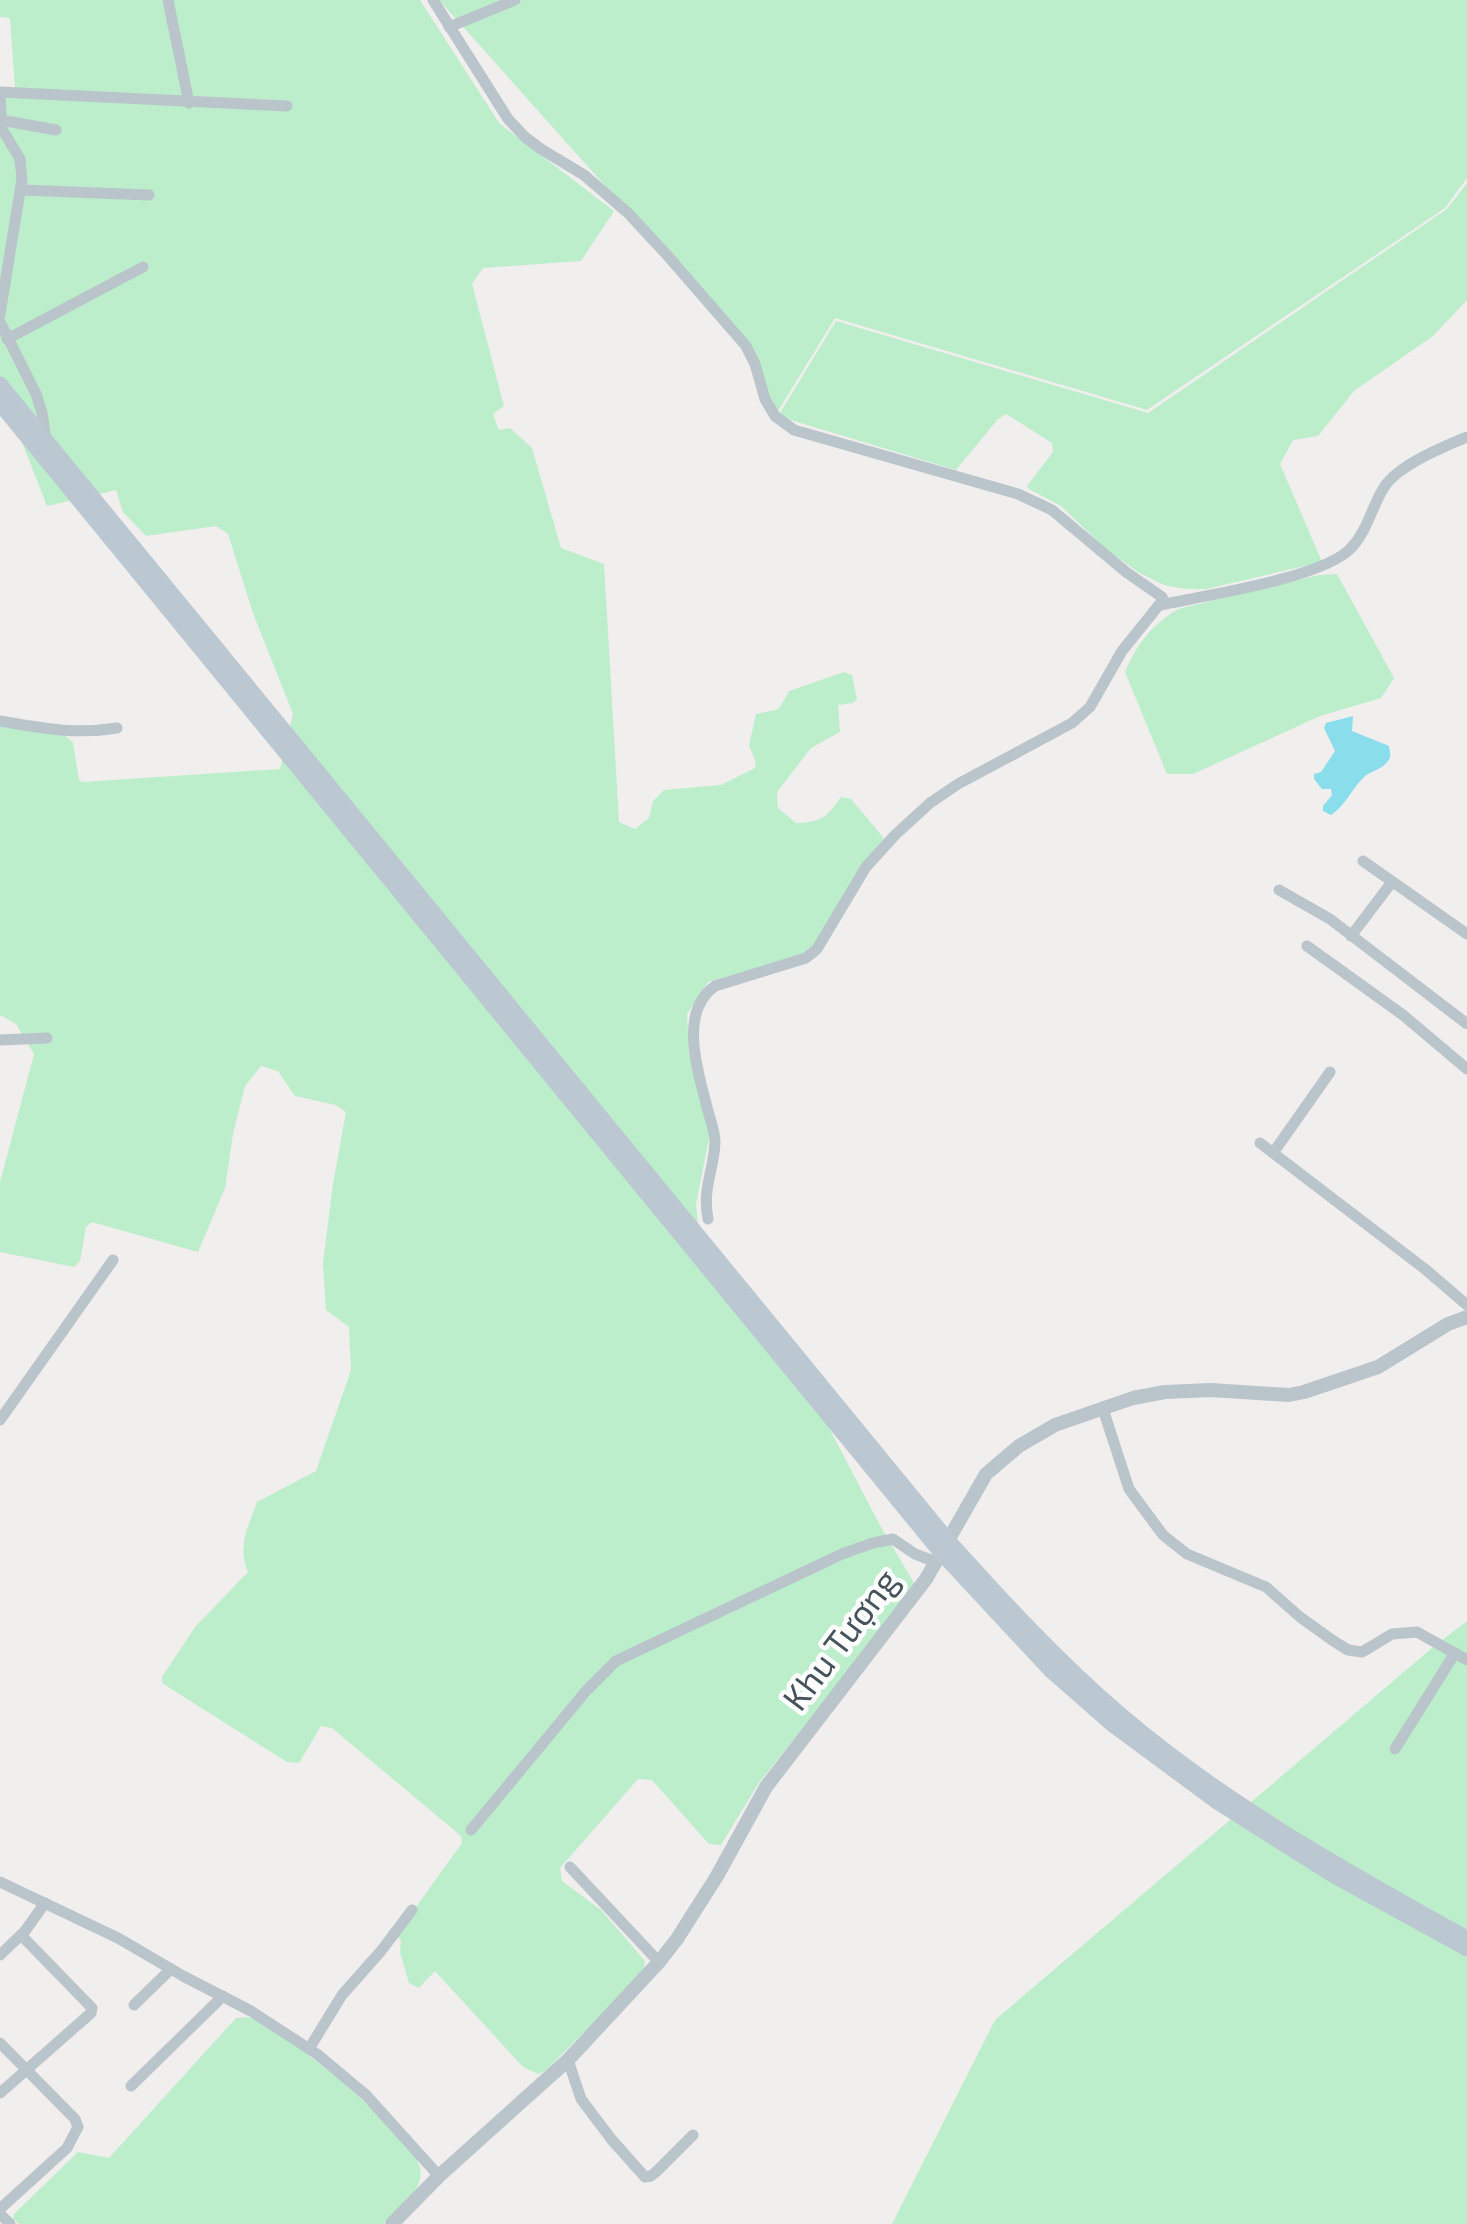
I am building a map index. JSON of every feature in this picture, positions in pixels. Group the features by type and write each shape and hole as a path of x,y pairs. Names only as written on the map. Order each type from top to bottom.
{"main road":[{"path":"0,384 942,1552 1137,1728 1224,1793 1343,1868 1467,1938"},
{"path":"0,404 942,1552 1050,1670 1114,1726 1234,1813 1334,1876 1467,1950"}],"street":[{"path":"168,0 190,103"},
{"path":"433,0 517,128 541,149 584,175 628,213 736,332 754,364 774,416 786,426 1018,494 1052,510 1163,600 1122,651 1081,715 958,784 895,835 866,867 817,949 806,958 705,993 698,1006 694,1034 715,1142 706,1187 708,1219"},
{"path":"449,27 515,0"},
{"path":"46,440 36,394 0,318 22,178 20,160 6,138 1,120 0,94 286,106"},
{"path":"1,120 56,130"},
{"path":"21,190 149,195"},
{"path":"7,339 143,267"},
{"path":"1160,605 1233,591 1325,566 1350,550 1362,534 1384,485 1426,457 1467,437"},
{"path":"0,721 60,732 117,728"},
{"path":"1364,861 1467,934"},
{"path":"1351,936 1392,882"},
{"path":"1279,890 1318,912 1467,1024"},
{"path":"1306,946 1467,1068"},
{"path":"0,1040 47,1038"},
{"path":"1273,1153 1330,1072"},
{"path":"1260,1144 1425,1269 1467,1306"},
{"path":"0,1420 113,1260"},
{"name":"Khu Tượng","path":"392,2224 439,2176 568,2060 659,1962 716,1876 766,1787 926,1578 986,1474 1019,1446 1055,1426 1134,1398 1165,1392 1304,1392 1378,1367 1467,1316"},
{"path":"1104,1409 1129,1489 1164,1534 1187,1554 1266,1587 1300,1617 1348,1650 1362,1652 1392,1634 1417,1632 1461,1657 1394,1749"},
{"path":"471,1830 586,1691 616,1662 872,1543 893,1539 915,1554 942,1552"},
{"path":"570,1867 659,1962"},
{"path":"0,1882 118,1938 251,2011 308,2048 366,2096 439,2176"},
{"path":"0,1955 45,1903"},
{"path":"308,2048 342,1995 412,1910"},
{"path":"0,2093 91,2014 92,2008 21,1935"},
{"path":"134,2005 172,1970"},
{"path":"131,2086 223,1996"},
{"path":"0,2043 75,2119 78,2127 67,2148 0,2212 10,2224"},
{"path":"568,2060 581,2099 640,2173 651,2176 693,2135"}],"green space":[{"path":"0,0 420,0 499,123 614,211 581,261 483,268 472,284 504,406 493,414 499,430 510,428 532,448 561,548 604,564 619,822 635,829 649,818 653,801 664,790 721,785 755,768 749,745 756,714 779,709 789,691 844,672 852,675 857,699 838,705 840,732 811,748 777,792 778,808 796,823 805,822 823,818 841,797 851,799 883,837 882,843 821,938 804,955 708,982 687,1014 689,1054 710,1133 696,1204 698,1223 797,1367 914,1583 908,1596 758,1784 721,1845 709,1844 652,1780 638,1779 560,1868 562,1881 601,1910 645,1961 643,1974 538,2074 523,2067 435,1971 419,1988 409,1983 400,1952 401,1940 396,1935 462,1843 461,1836 332,1728 321,1726 299,1763 287,1762 162,1683 162,1677 195,1627 248,1572 244,1545 257,1502 316,1471 351,1370 349,1327 326,1310 323,1263 346,1112 336,1105 295,1096 278,1071 261,1066 245,1086 225,1188 198,1252 92,1222 86,1227 80,1261 74,1267 0,1252 0,1182 34,1054 16,1024 0,1015 0,724 66,736 73,743 82,782 280,769 293,714 253,613 228,534 216,526 146,536 123,512 116,490 47,506 0,386 0,88 15,88 10,18 0,17"},
{"path":"439,0 1467,0 1467,178 1445,208 1147,410 835,318 775,416 736,332"},
{"path":"1467,183 1467,300 1433,336 1354,391 1318,436 1293,440 1280,464 1322,562 1206,589 1164,585 1105,548 1061,506 1029,489 1027,486 1053,452 1052,443 1006,414 956,470 784,418 780,413 836,321 1148,413 1447,209"},
{"path":"1337,574 1394,678 1381,698 1320,716 1193,774 1167,774 1125,672 1146,636 1178,609"},
{"path":"1467,1621 1467,2224 892,2224 995,2020"},
{"path":"253,2017 339,2080 415,2156 420,2168 418,2184 409,2199 383,2224 19,2224 13,2219 78,2152 109,2158 236,2018"}],"water":[{"path":"1353,716 1352,731 1389,746 1390,757 1365,776 1331,815 1323,811 1323,806 1332,795 1331,789 1322,789 1314,779 1335,751 1324,728 1326,723"}]}
